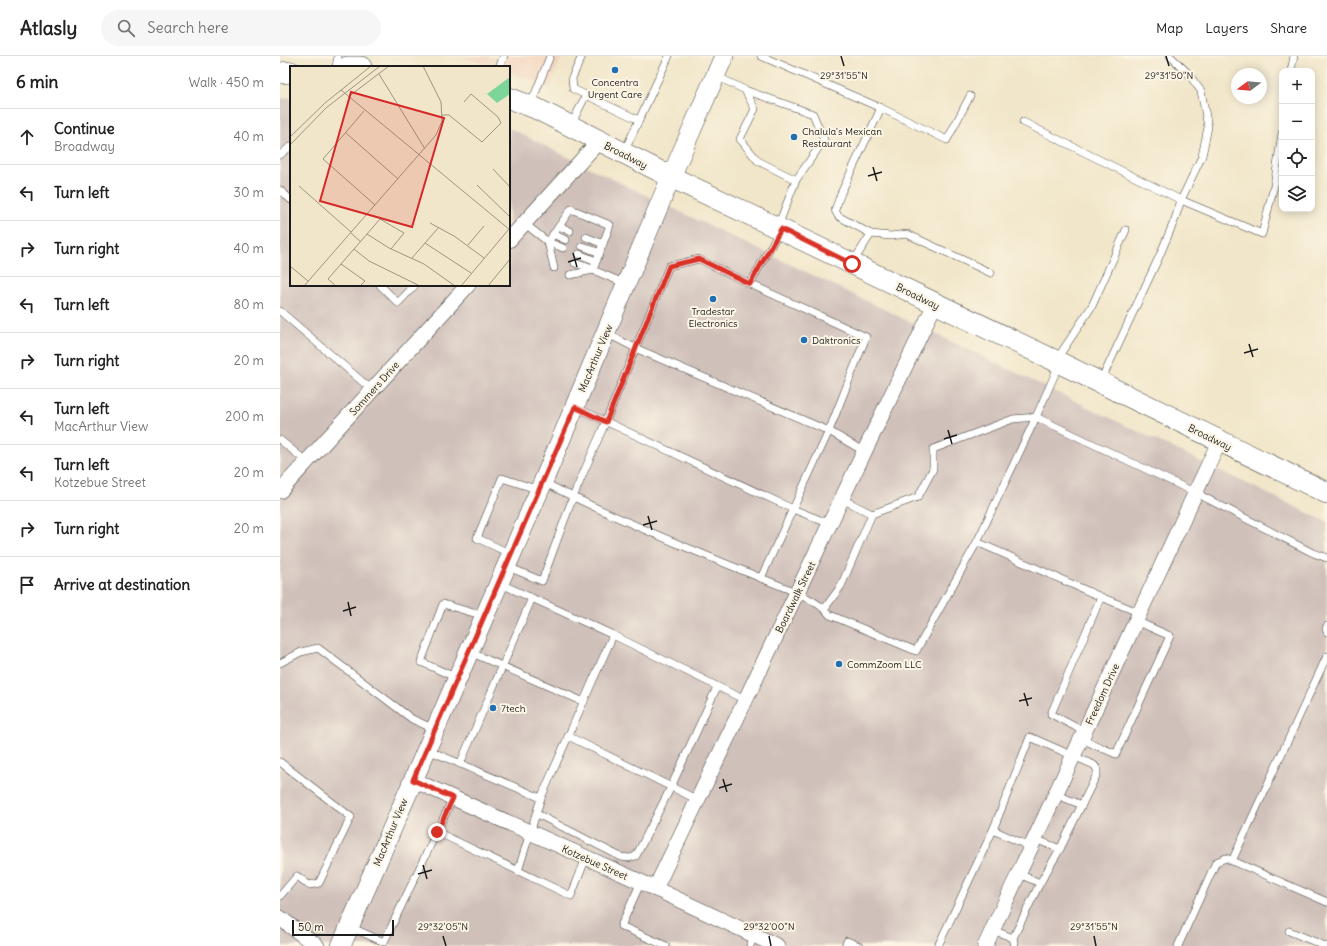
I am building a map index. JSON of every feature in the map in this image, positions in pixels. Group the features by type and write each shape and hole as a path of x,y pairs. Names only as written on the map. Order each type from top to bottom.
{"main road":[{"path":"280,73 290,72"},
{"name":"Broadway","path":"510,98 530,106 671,177 1058,362 1327,494"}],"street":[{"name":"MacArthur View","path":"341,946 575,407 671,177 724,56"},
{"path":"510,239 599,141"},
{"name":"Sommers Drive","path":"280,491 467,286"},
{"name":"Boardwalk Street","path":"655,889 935,304"},
{"name":"Freedom Drive","path":"985,946 1220,442"},
{"name":"Kotzebue Street","path":"413,780 641,882 752,941 777,946"},
{"path":"280,918 317,946"}],"lane":[{"path":"336,66 338,56"},
{"path":"499,66 504,56"},
{"path":"530,106 550,56"},
{"path":"582,56 572,78 573,89 639,120"},
{"path":"623,153 669,56"},
{"path":"761,56 880,108 947,140 970,96"},
{"path":"1100,383 1159,257 1181,200 1202,156 1208,127 1201,91 1188,72 1170,56"},
{"path":"1292,68 1294,56"},
{"path":"715,75 745,90 812,114 824,140 796,180 779,228 750,284"},
{"path":"745,90 755,109 740,139 758,162 796,180"},
{"path":"571,126 586,95"},
{"path":"880,108 841,193 835,210 838,216 871,234 891,236 907,234 991,273"},
{"path":"1023,122 1181,200 1262,234 1274,186 1281,140"},
{"path":"280,155 290,147"},
{"path":"280,190 290,199"},
{"path":"554,268 548,242 571,209 610,225 593,270"},
{"path":"524,223 548,242 563,248"},
{"path":"559,226 570,231"},
{"path":"745,700 532,598 477,538 502,478 541,486 573,497 666,539 797,593 825,608 830,615 916,651 977,542 1036,417 1058,362 1092,306 1126,230"},
{"path":"553,234 566,240"},
{"path":"852,264 871,234"},
{"path":"586,238 603,244"},
{"path":"582,246 600,253"},
{"path":"551,254 559,257"},
{"path":"579,254 596,261"},
{"path":"505,568 542,581 573,497 606,422 669,266 699,259 866,337 829,431 761,578"},
{"path":"575,263 626,284"},
{"path":"570,275 593,270"},
{"path":"381,286 398,303 414,286"},
{"path":"280,311 372,390"},
{"path":"606,333 635,348 829,431 865,452"},
{"path":"575,407 793,509 830,524"},
{"path":"825,608 841,586 872,514 918,497 933,469 933,449 1013,419 1036,417 1196,493 1313,553 1327,558"},
{"path":"280,440 307,462"},
{"path":"842,499 872,514"},
{"path":"977,542 1101,596 1170,636 1116,754 1051,714 1101,596"},
{"path":"460,764 532,598"},
{"path":"457,678 421,662 443,604 484,616"},
{"path":"1327,626 1327,632"},
{"path":"518,871 541,798 612,635"},
{"path":"280,663 301,652 318,648 412,719 435,729"},
{"path":"469,651 584,702"},
{"path":"1232,861 1327,656"},
{"path":"537,814 621,857 629,858 636,856 671,788 717,686"},
{"path":"568,736 698,800"},
{"path":"938,946 993,830 1030,737 1094,765 1097,769 1097,774 1060,849 1040,883 1012,938"},
{"path":"426,749 541,798"},
{"path":"280,896 297,876 309,885 319,883 352,817 281,765"},
{"path":"1055,794 1082,805"},
{"path":"350,927 384,942 453,798"},
{"path":"993,830 1033,843 1060,849"},
{"path":"437,832 571,896 586,858"},
{"path":"1178,946 1216,862 1226,858 1327,902"},
{"path":"1019,874 1040,883"},
{"path":"641,882 621,926 666,946"},
{"path":"993,930 1012,938 1015,946"},
{"path":"1289,931 1325,946"},
{"path":"845,946 847,941 859,946"}],"shaded area":[{"path":"457,56 562,56 550,87 510,72 510,66 493,66"},
{"path":"290,97 290,286 510,286 510,128 1327,522 1327,946 280,946 280,99"}],"place":[{"name":"Concentra Urgent Care","path":"615,70"},
{"name":"Chalula's Mexican Restaurant","path":"794,137"},
{"name":"Tradestar Electronics","path":"713,299"},
{"name":"Daktronics","path":"804,340"},
{"name":"CommZoom LLC","path":"839,664"},
{"name":"7tech","path":"493,708"}],"route":[{"path":"437,832 453,798 413,780 575,407 606,422 669,266 699,259 750,284 781,229 852,264"}]}
